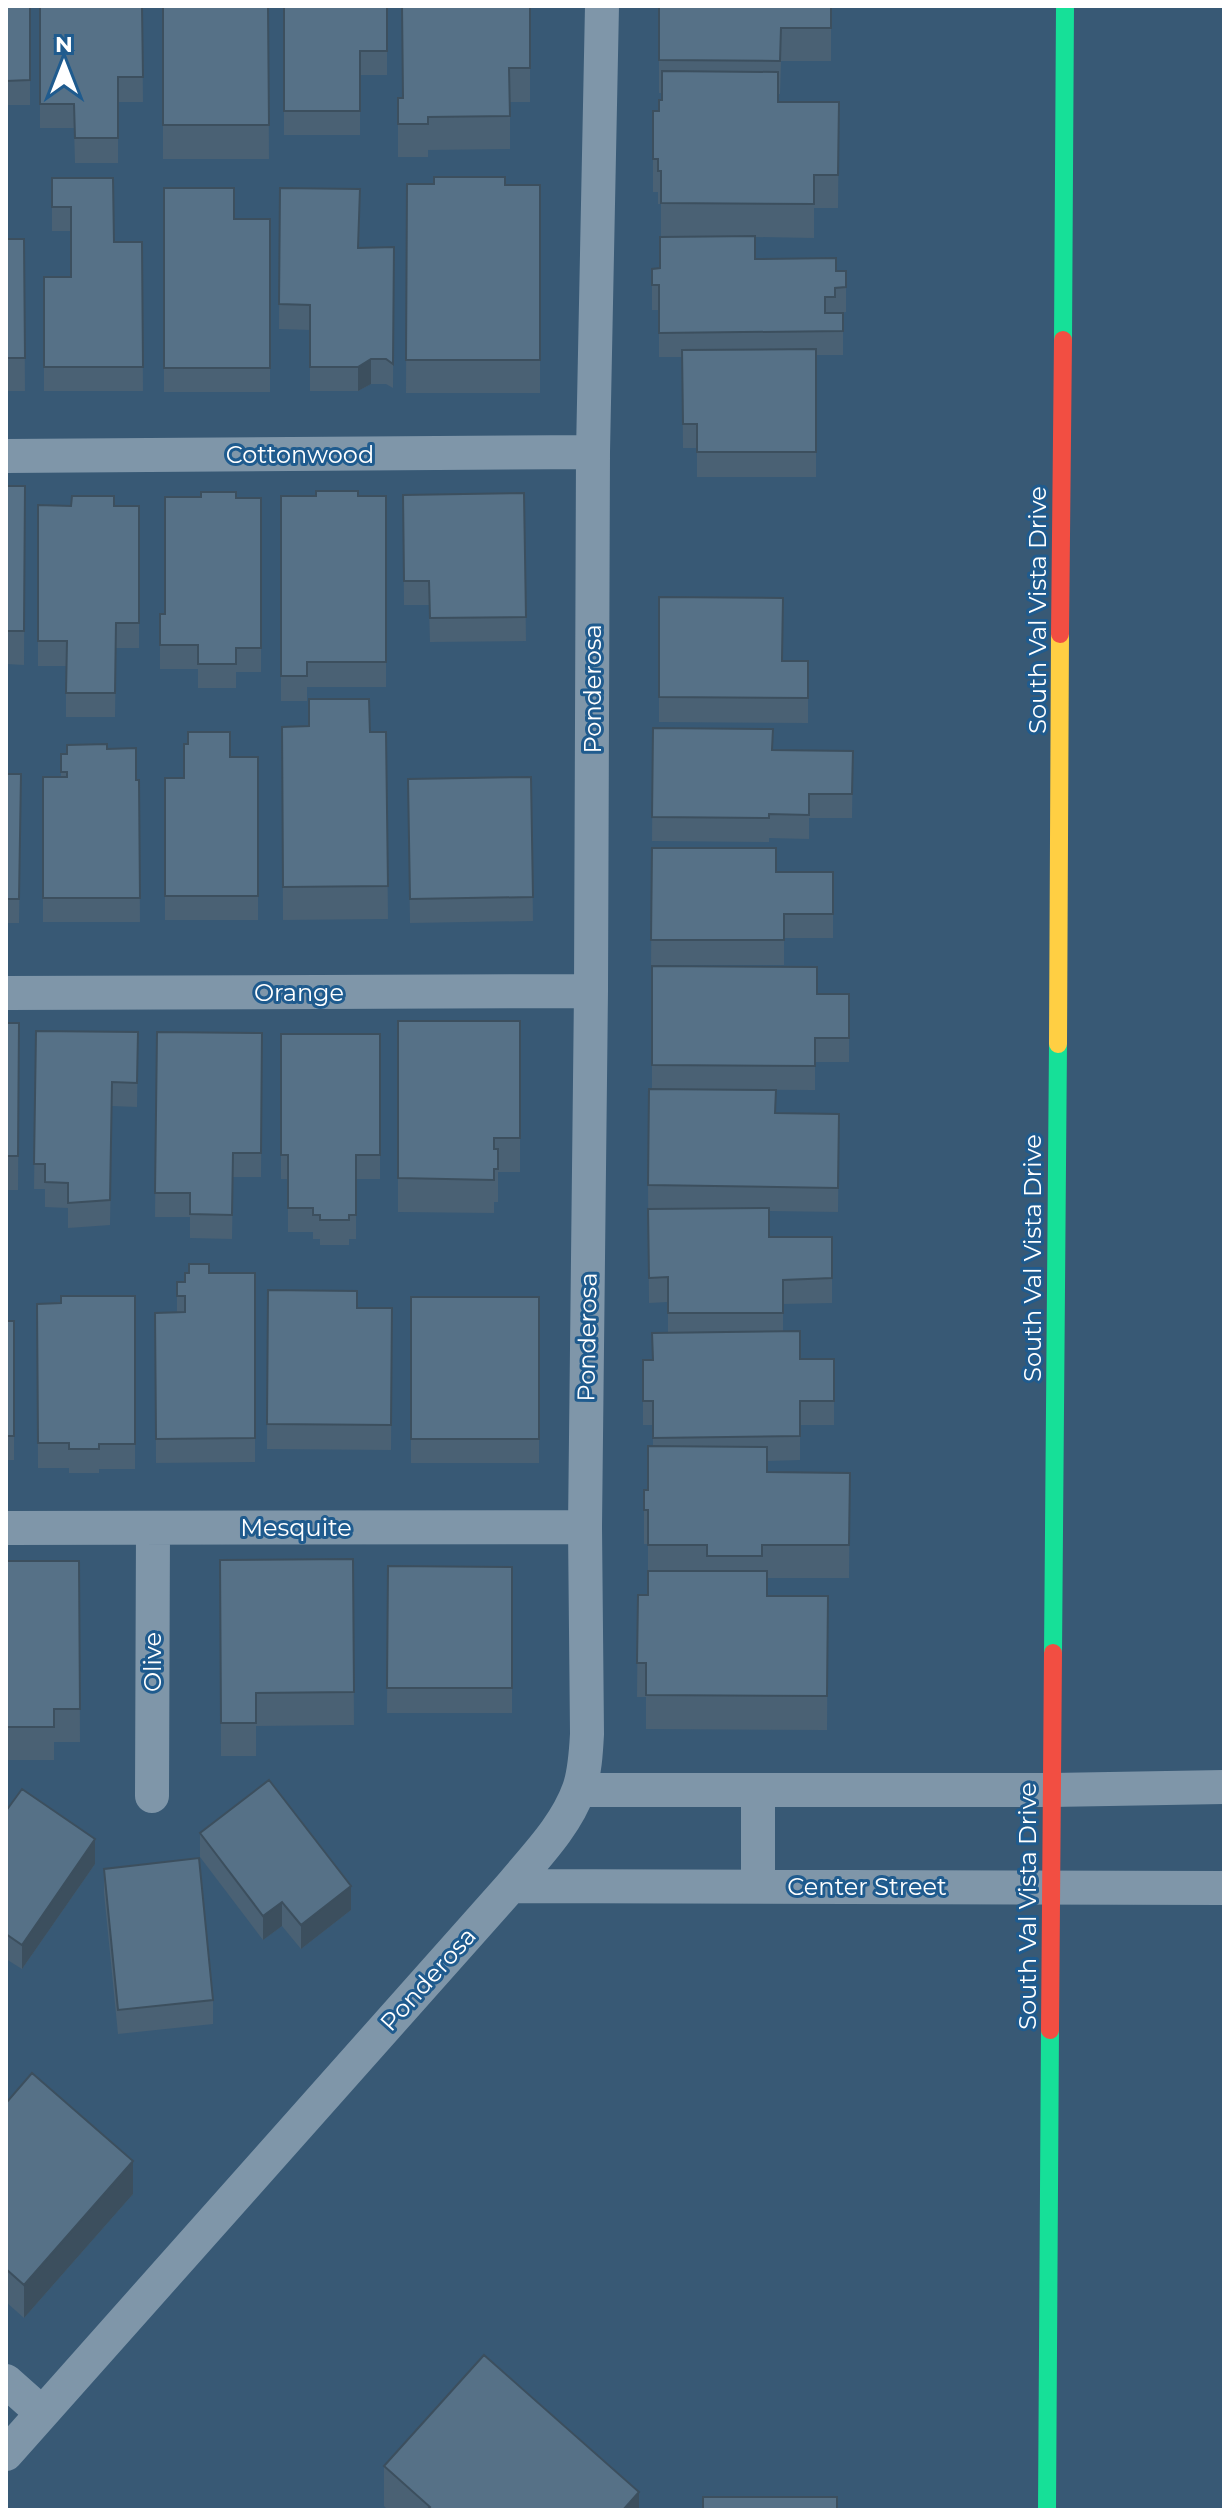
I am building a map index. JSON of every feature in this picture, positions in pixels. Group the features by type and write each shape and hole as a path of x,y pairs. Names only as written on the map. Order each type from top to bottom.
{"main road":[{"name":"South Val Vista Drive","path":"1047,2510 1065,6"}],"lane":[{"name":"Ponderosa","path":"6,2454 511,1886 562,1821 579,1790 587,1734 585,1527 593,452 602,6"},
{"name":"Cottonwood","path":"6,456 593,452"},
{"name":"Orange","path":"6,993 591,991"},
{"name":"Mesquite","path":"6,1528 585,1527"},
{"name":"Olive","path":"152,1796 153,1528"},
{"path":"579,1790 1224,1787"},
{"path":"758,1790 758,1886"},
{"name":"Center Street","path":"511,1886 1224,1888"},
{"path":"6,2381 42,2413"}],"building":[{"path":"6,6 30,6 30,80 6,81"},
{"path":"40,6 142,6 143,77 118,77 118,138 75,138 74,104 40,104"},
{"path":"163,6 268,6 269,125 163,125"},
{"path":"284,6 387,6 387,51 360,51 360,111 284,111"},
{"path":"402,6 530,6 530,68 509,68 510,116 428,117 428,124 398,124 398,98 403,98"},
{"path":"659,6 831,6 831,28 781,28 780,61 659,60"},
{"path":"662,71 778,72 778,102 839,102 838,175 814,175 814,204 661,203 661,171 658,171 658,159 653,159 653,111 659,111 659,100 662,100"},
{"path":"434,177 505,177 505,185 540,185 540,360 406,360 407,184 434,184"},
{"path":"52,178 113,178 114,242 142,242 143,367 44,367 44,277 71,277 71,207 52,207"},
{"path":"164,188 234,188 234,219 270,219 270,368 164,368"},
{"path":"280,188 360,189 358,248 394,247 393,364 386,359 371,359 358,367 310,367 310,305 279,304"},
{"path":"755,236 755,259 836,258 836,271 846,271 846,287 835,288 835,297 825,297 825,313 843,313 843,331 659,333 659,285 652,285 652,269 660,268 660,237"},
{"path":"6,239 24,239 25,358 6,358"},
{"path":"816,349 816,452 697,452 697,424 683,424 682,350"},
{"path":"6,486 25,486 24,631 6,631"},
{"path":"316,491 358,491 358,496 386,496 386,662 307,662 307,676 281,676 281,496 316,496"},
{"path":"201,492 236,492 236,498 261,498 261,648 236,648 236,664 198,664 198,645 160,645 160,614 165,614 165,497 201,497"},
{"path":"524,493 526,617 430,618 429,581 404,581 403,495"},
{"path":"72,496 114,496 114,506 139,506 139,623 116,623 115,693 66,693 67,641 38,641 38,505 71,506"},
{"path":"659,597 783,598 782,661 808,661 808,698 659,697"},
{"path":"309,699 369,699 370,732 386,732 388,886 283,887 282,727 309,726"},
{"path":"653,728 773,729 772,750 853,751 852,794 809,794 809,815 769,814 769,818 652,817"},
{"path":"188,732 230,732 230,757 258,757 258,896 165,896 165,778 184,778 184,744 188,744"},
{"path":"107,744 107,749 136,748 140,898 43,898 43,777 67,777 67,772 61,772 61,754 67,754 67,745"},
{"path":"6,774 21,774 19,899 6,899"},
{"path":"531,777 533,897 410,899 408,779"},
{"path":"652,848 776,848 776,872 833,872 833,914 784,914 784,940 651,940"},
{"path":"652,966 817,967 817,994 849,994 849,1038 815,1038 815,1066 652,1065"},
{"path":"398,1021 520,1021 520,1138 494,1138 494,1149 498,1149 498,1169 494,1169 494,1180 398,1178"},
{"path":"6,1023 19,1023 18,1156 6,1156"},
{"path":"36,1031 138,1032 137,1083 112,1082 110,1200 68,1203 68,1183 45,1182 45,1164 34,1164"},
{"path":"157,1032 262,1033 261,1153 233,1153 232,1215 190,1214 190,1193 155,1193"},
{"path":"281,1034 380,1034 380,1155 356,1155 356,1215 349,1215 349,1220 320,1220 320,1215 313,1215 313,1208 288,1208 288,1155 281,1155"},
{"path":"649,1089 776,1090 775,1113 839,1114 838,1188 648,1185"},
{"path":"769,1208 769,1237 832,1237 832,1278 783,1280 783,1313 668,1313 668,1277 649,1278 648,1209"},
{"path":"189,1264 209,1264 209,1273 255,1273 255,1438 156,1439 155,1313 185,1312 185,1296 177,1296 177,1282 185,1282"},
{"path":"268,1290 357,1291 357,1308 392,1308 391,1425 267,1424"},
{"path":"61,1296 135,1296 135,1444 99,1444 99,1449 69,1449 69,1443 38,1443 37,1304 61,1303"},
{"path":"411,1297 539,1297 539,1439 411,1439"},
{"path":"6,1321 14,1321 14,1436 6,1436"},
{"path":"800,1331 800,1359 834,1359 834,1401 800,1401 800,1436 653,1438 653,1401 643,1401 643,1360 653,1360 652,1333"},
{"path":"648,1446 767,1447 767,1472 850,1473 849,1545 762,1545 762,1556 707,1556 707,1545 648,1545 648,1510 644,1510 644,1490 648,1490"},
{"path":"353,1559 354,1692 256,1693 256,1723 221,1723 220,1560"},
{"path":"6,1561 79,1561 80,1709 54,1709 54,1727 6,1727"},
{"path":"388,1566 512,1567 512,1688 387,1688"},
{"path":"648,1571 767,1571 767,1596 828,1596 827,1696 646,1695 646,1663 637,1663 638,1595 648,1595"},
{"path":"269,1780 351,1886 301,1925 282,1902 263,1916 200,1833"},
{"path":"22,1789 95,1839 22,1945 6,1934 6,1811"},
{"path":"199,1858 213,2000 118,2010 104,1869"},
{"path":"32,2073 133,2161 24,2285 6,2269 6,2103"},
{"path":"484,2355 639,2492 623,2510 427,2510 430,2507 384,2466"},
{"path":"703,2497 837,2497 837,2510 703,2510"}],"traffic: fast":[{"path":"1063,340 1065,6"},
{"path":"1053,1653 1058,1044"},
{"path":"1047,2510 1050,2030"}],"traffic: slow":[{"path":"1058,1044 1060,634"}],"traffic: jam":[{"path":"1060,634 1063,340"},
{"path":"1050,2030 1053,1653"}]}
